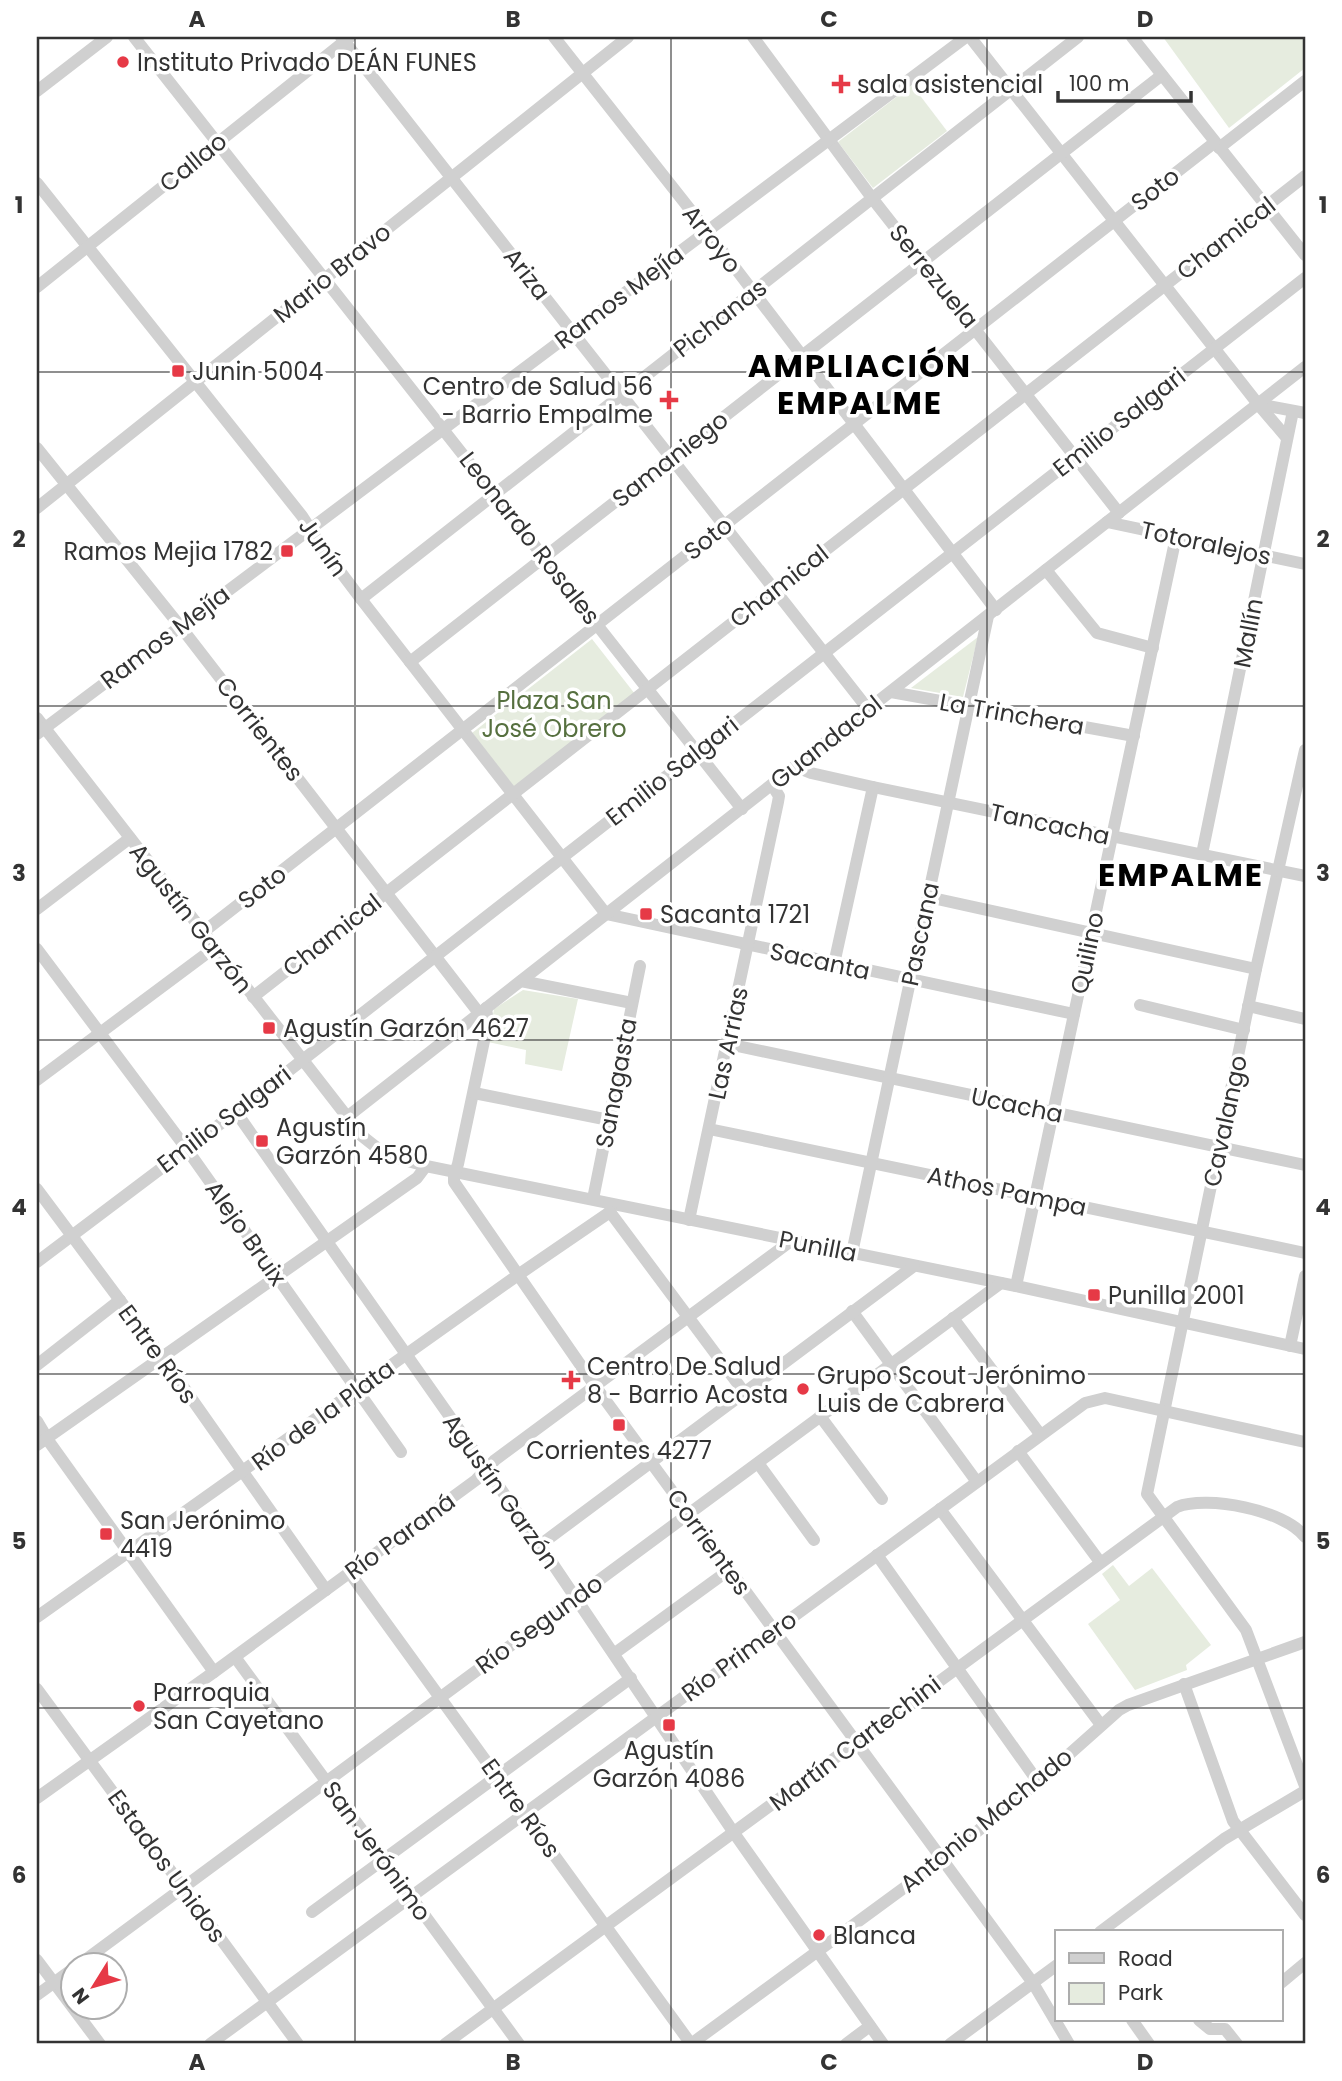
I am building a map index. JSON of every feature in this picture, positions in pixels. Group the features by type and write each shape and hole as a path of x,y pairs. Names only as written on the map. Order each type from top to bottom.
{"street":[{"path":"37,91 107,37"},
{"name":"Leonardo Rosales","path":"134,37 742,808"},
{"name":"Arroyo","path":"554,37 707,231 952,552 992,613"},
{"name":"Mario Bravo","path":"37,508 628,37"},
{"name":"Serrezuela","path":"753,37 828,141 1119,513"},
{"path":"968,37 1287,438"},
{"name":"Ramos Mejía","path":"39,726 180,626 968,37"},
{"name":"Pichanas","path":"361,599 1078,37"},
{"path":"1132,37 1305,255"},
{"name":"Callao","path":"37,287 346,38"},
{"name":"Ariza","path":"346,38 451,177 868,709"},
{"name":"Samaniego","path":"410,662 1162,75"},
{"name":"Soto","path":"202,933 1114,221 1305,81"},
{"name":"Chamical","path":"253,997 1305,176"},
{"name":"Junín","path":"37,183 302,516 361,599 606,914"},
{"name":"Emilio Salgari","path":"37,1262 236,1112 1305,278"},
{"name":"Guandacol","path":"347,1117 1305,368"},
{"path":"1258,404 1299,412"},
{"name":"Mallín","path":"1202,855 1287,438 1299,412"},
{"name":"Corrientes","path":"37,448 180,626 435,956 482,1011"},
{"name":"Totoralejos","path":"1107,522 1305,564"},
{"name":"Quilino","path":"1016,1286 1177,537"},
{"path":"1046,570 1097,632 1153,648"},
{"name":"Pascana","path":"852,1253 969,706 992,613"},
{"name":"La Trinchera","path":"891,692 1134,736"},
{"name":"Agustín Garzón","path":"39,726 130,838 347,1117"},
{"name":"Cavalango","path":"1164,1517 1147,1494 1248,1006 1305,750"},
{"name":"Tancacha","path":"796,767 873,788 1305,876"},
{"name":"Las Arrias","path":"689,1220 729,1044 778,802 779,796 772,785"},
{"path":"834,964 873,788"},
{"path":"37,909 130,838"},
{"path":"928,897 1256,969"},
{"name":"Sacanta","path":"606,914 1074,1014"},
{"name":"Alejo Bruix","path":"37,948 186,1148 401,1452"},
{"path":"37,1080 214,948"},
{"name":"Sanagasta","path":"593,1199 640,966"},
{"path":"521,981 632,1003"},
{"path":"1140,1005 1244,1030"},
{"path":"1248,1006 1305,1019"},
{"path":"456,1170 488,1022 482,1011"},
{"name":"Ucacha","path":"729,1044 1305,1165"},
{"path":"474,1093 609,1120"},
{"name":"Agustín Garzón","path":"236,1112 615,1653 734,1833 883,2044"},
{"name":"Punilla","path":"347,1117 376,1149 426,1166 593,1199 611,1208 689,1220 1016,1286 1305,1349"},
{"name":"Athos Pampa","path":"709,1129 1305,1252"},
{"path":"42,1442 417,1178 426,1166"},
{"name":"Corrientes","path":"456,1170 454,1182 595,1386 1033,1983 1055,2020"},
{"name":"Entre Ríos","path":"37,1189 163,1358 326,1590"},
{"path":"611,1208 744,1392"},
{"name":"Río de la Plata","path":"37,1618 611,1208"},
{"name":"Río Paraná","path":"37,1798 476,1480 486,1469 595,1386 791,1241"},
{"path":"540,1545 914,1266"},
{"path":"1290,1346 1305,1276"},
{"name":"Río Segundo","path":"95,1952 1001,1283"},
{"path":"37,1365 120,1300"},
{"path":"852,1311 977,1482"},
{"path":"953,1318 1040,1434"},
{"name":"Río Primero","path":"210,2044 1085,1403 1099,1398 1305,1442"},
{"path":"820,1416 882,1499"},
{"path":"37,1421 42,1442 128,1552 214,1672"},
{"path":"1018,1451 1100,1562"},
{"path":"758,1463 814,1540"},
{"name":"Martín Cartechini","path":"445,2044 1100,1562 1185,1504 1202,1501 1264,1512 1291,1522 1305,1537"},
{"path":"940,1509 1101,1725"},
{"path":"1164,1517 1243,1624 1305,1786"},
{"path":"877,1555 1038,1782"},
{"path":"615,1653 729,1570"},
{"name":"Entre Ríos","path":"349,1572 691,2044"},
{"name":"Antonio Machado","path":"691,2044 942,1860 1128,1704 1305,1642"},
{"name":"San Jerónimo","path":"235,1657 519,2044"},
{"path":"312,1912 631,1678"},
{"path":"1184,1684 1238,1829 1305,1915"},
{"name":"Estados Unidos","path":"37,1689 298,2044"},
{"path":"1116,1928 1238,1829 1305,1791"},
{"path":"37,1960 100,2044"},
{"path":"1282,1982 1305,1963"},
{"path":"950,2044 1055,1966"},
{"name":"Río Segundo","path":"37,1995 60,1978"},
{"name":"Corrientes","path":"1056,2022 1069,2044"},
{"path":"1133,2022 1149,2044"},
{"path":"1201,2022 1210,2029 1225,2029 1234,2022"},
{"path":"846,2044 870,2026"},
{"path":"1225,2029 1237,2044"}],"green space":[{"path":"1163,37 1305,37 1305,68 1229,128"},
{"path":"912,85 947,131 873,188 838,142"},
{"path":"978,637 963,697 911,688"},
{"name":"Plaza San José Obrero","path":"592,639 635,694 515,788 472,733"},
{"path":"523,990 578,999 562,1071 525,1064 526,1050 488,1042 494,1009"},
{"path":"1113,1565 1129,1586 1152,1568 1211,1645 1186,1665 1187,1670 1135,1690 1088,1624 1120,1600 1102,1574"}],"place":[{"name":"Instituto Privado DEÁN FUNES","path":"123,62"},
{"name":"sala asistencial","path":"841,84"},
{"name":"Junin 5004","path":"178,371"},
{"name":"Centro de Salud 56 - Barrio Empalme","path":"669,400"},
{"name":"Ramos Mejia 1782","path":"287,551"},
{"name":"Sacanta 1721","path":"646,914"},
{"name":"Agustín Garzón 4627","path":"269,1028"},
{"name":"Agustín Garzón 4580","path":"262,1141"},
{"name":"Punilla 2001","path":"1094,1295"},
{"name":"Centro De Salud 8 - Barrio Acosta","path":"571,1380"},
{"name":"Grupo Scout Jerónimo Luis de Cabrera","path":"803,1389"},
{"name":"Corrientes 4277","path":"619,1425"},
{"name":"San Jerónimo 4419","path":"106,1534"},
{"name":"Parroquia San Cayetano","path":"139,1706"},
{"name":"Agustín Garzón 4086","path":"669,1725"},
{"name":"Blanca","path":"819,1935"}],"district":[{"name":"AMPLIACIÓN EMPALME","path":"860,384"},
{"name":"EMPALME","path":"1181,874"}]}
